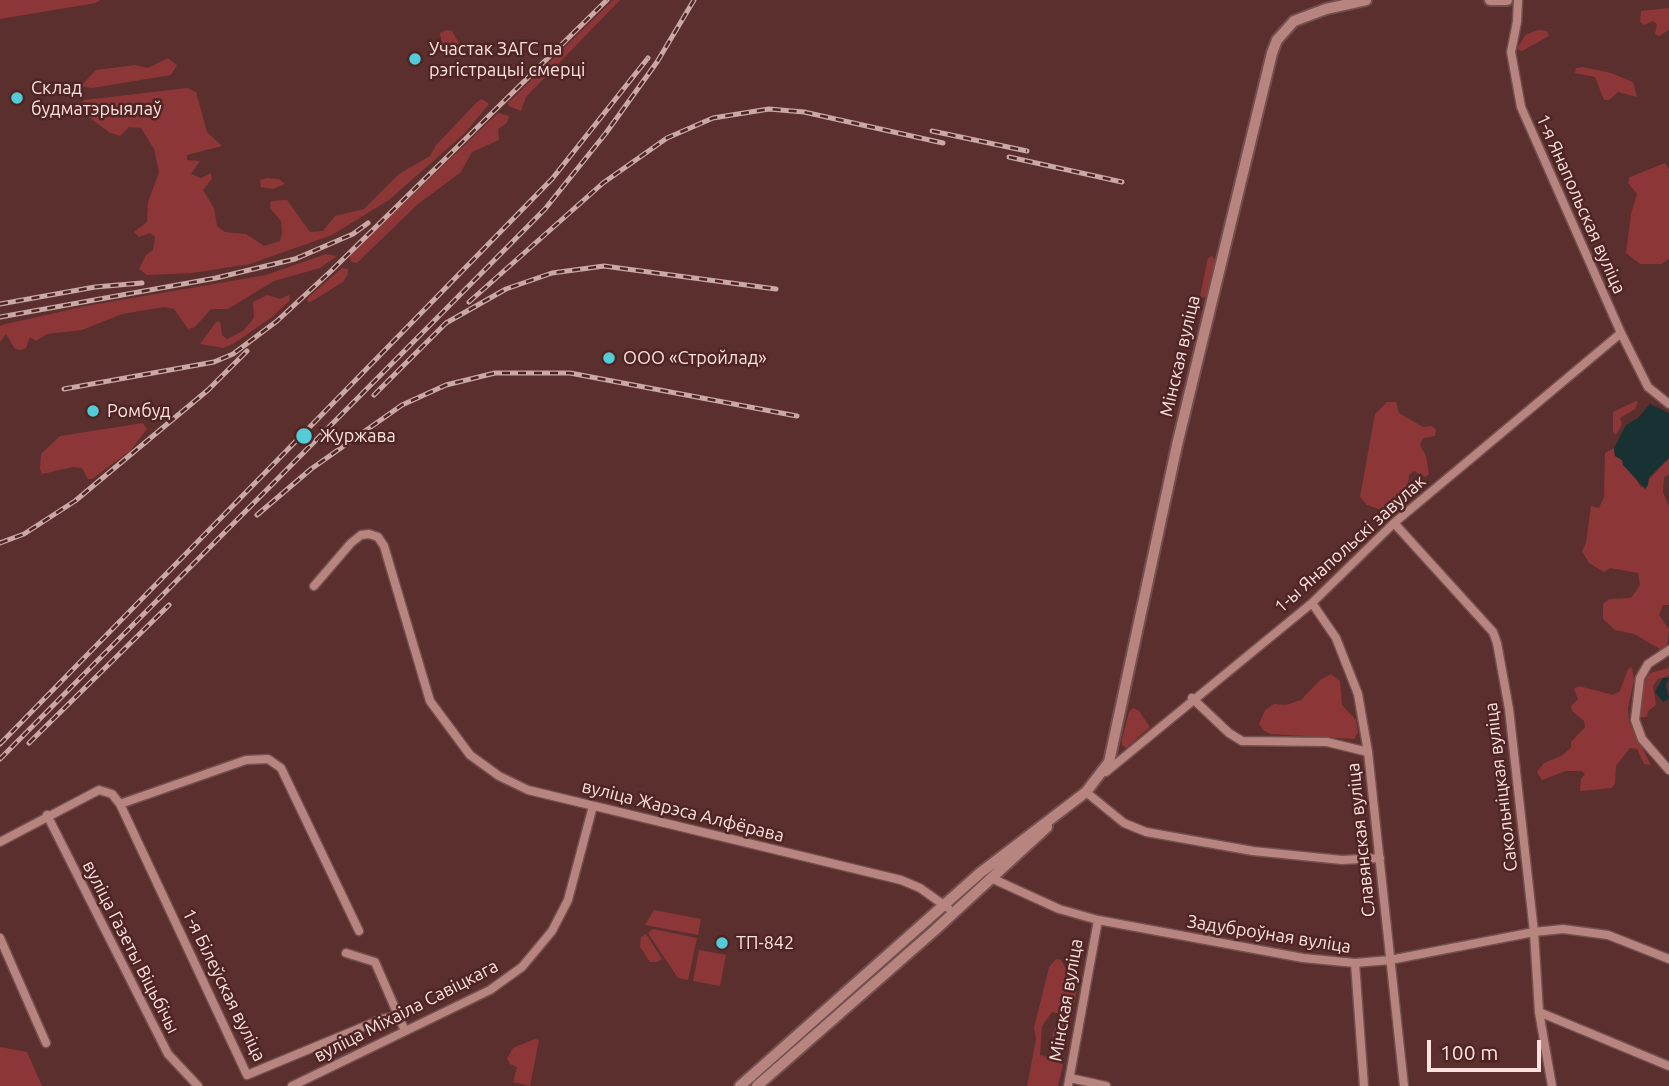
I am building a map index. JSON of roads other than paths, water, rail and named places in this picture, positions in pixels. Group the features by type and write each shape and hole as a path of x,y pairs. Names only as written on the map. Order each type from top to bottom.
{"main road":[{"name":"Мінская вуліца","path":"1067,807 1098,778 1109,761 1116,739 1177,444 1272,53 1281,34 1294,21 1326,9 1366,0"},
{"path":"1490,0 1507,0"},
{"path":"740,1086 980,873 1067,807"},
{"path":"757,1086 954,913 1067,807"},
{"path":"980,873 991,878"}],"street":[{"name":"1-я Янапольская вуліца","path":"1518,0 1511,51 1521,107 1621,333 1648,387 1669,404"},
{"name":"1-ы Янапольскі завулак","path":"1098,778 1192,698 1312,603 1394,523 1621,333"},
{"name":"Сакольніцкая вуліца","path":"1394,523 1493,632 1509,709 1534,932 1539,1012 1552,1086"},
{"name":"вуліца Жарэса Алфёрава","path":"314,586 361,535 378,537 384,546 430,701 470,755 499,776 528,790 901,880 920,888 954,913"},
{"name":"Славянская вуліца","path":"1312,603 1336,638 1351,672 1368,752 1404,1086"},
{"path":"1669,650 1648,664 1640,678 1635,720 1642,739 1669,770"},
{"path":"1192,698 1229,733 1242,741 1327,742 1368,752"},
{"path":"0,842 99,790 112,794 120,804 246,760 268,760 281,768 359,931"},
{"path":"1086,792 1125,824 1146,832 1253,851 1342,860 1380,858"},
{"name":"1-я Білеўская вуліца","path":"120,804 247,1075 382,1019 398,1016"},
{"name":"вуліца Міхаіла Савіцкага","path":"292,1086 490,990 537,953 568,900 593,806"},
{"name":"вуліца Газеты Віцьбічы","path":"47,815 167,1054 198,1086"},
{"name":"Задуброўная вуліца","path":"991,878 1059,909 1098,920 1225,945 1354,963 1390,960 1534,932 1590,932 1622,940 1669,959"},
{"name":"Мінская вуліца","path":"1069,1082 1098,920"},
{"path":"0,938 46,1043"},
{"path":"346,953 375,962 405,1031"},
{"path":"1354,963 1364,1086"},
{"path":"1539,1012 1669,1066"},
{"path":"1069,1082 1106,1086"}],"water":[{"path":"1650,404 1669,413 1669,458 1649,477 1645,489 1623,465 1622,460 1615,456 1614,448 1626,425 1638,418"},
{"path":"1663,678 1669,678 1666,685 1669,699 1663,702 1655,692"}],"railway":[{"path":"64,389 214,362 233,354 277,321 331,271 607,0"},
{"path":"0,759 545,209 606,133 657,62 694,0"},
{"path":"0,744 552,179 648,58"},
{"path":"469,302 603,183 667,138 713,118 769,109 804,112 943,143"},
{"path":"932,131 1027,151"},
{"path":"1009,157 1122,182"},
{"path":"0,317 216,278 295,259 353,234 368,223"},
{"path":"374,395 446,323 506,289 552,273 604,266 776,289"},
{"path":"0,304 95,287 142,283"},
{"path":"0,543 24,534 75,501 208,390 247,351"},
{"path":"257,515 311,469 402,405 446,385 495,373 570,373 797,416"},
{"path":"29,743 169,605"}],"place":[{"name":"Участак ЗАГС па рэгістрацыі смерці","path":"415,59"},
{"name":"Склад будматэрыялаў","path":"17,98"},
{"name":"ООО «Стройлад»","path":"609,358"},
{"name":"Ромбуд","path":"93,411"},
{"name":"Журжава","path":"304,436"},
{"name":"ТП-842","path":"722,943"}]}
